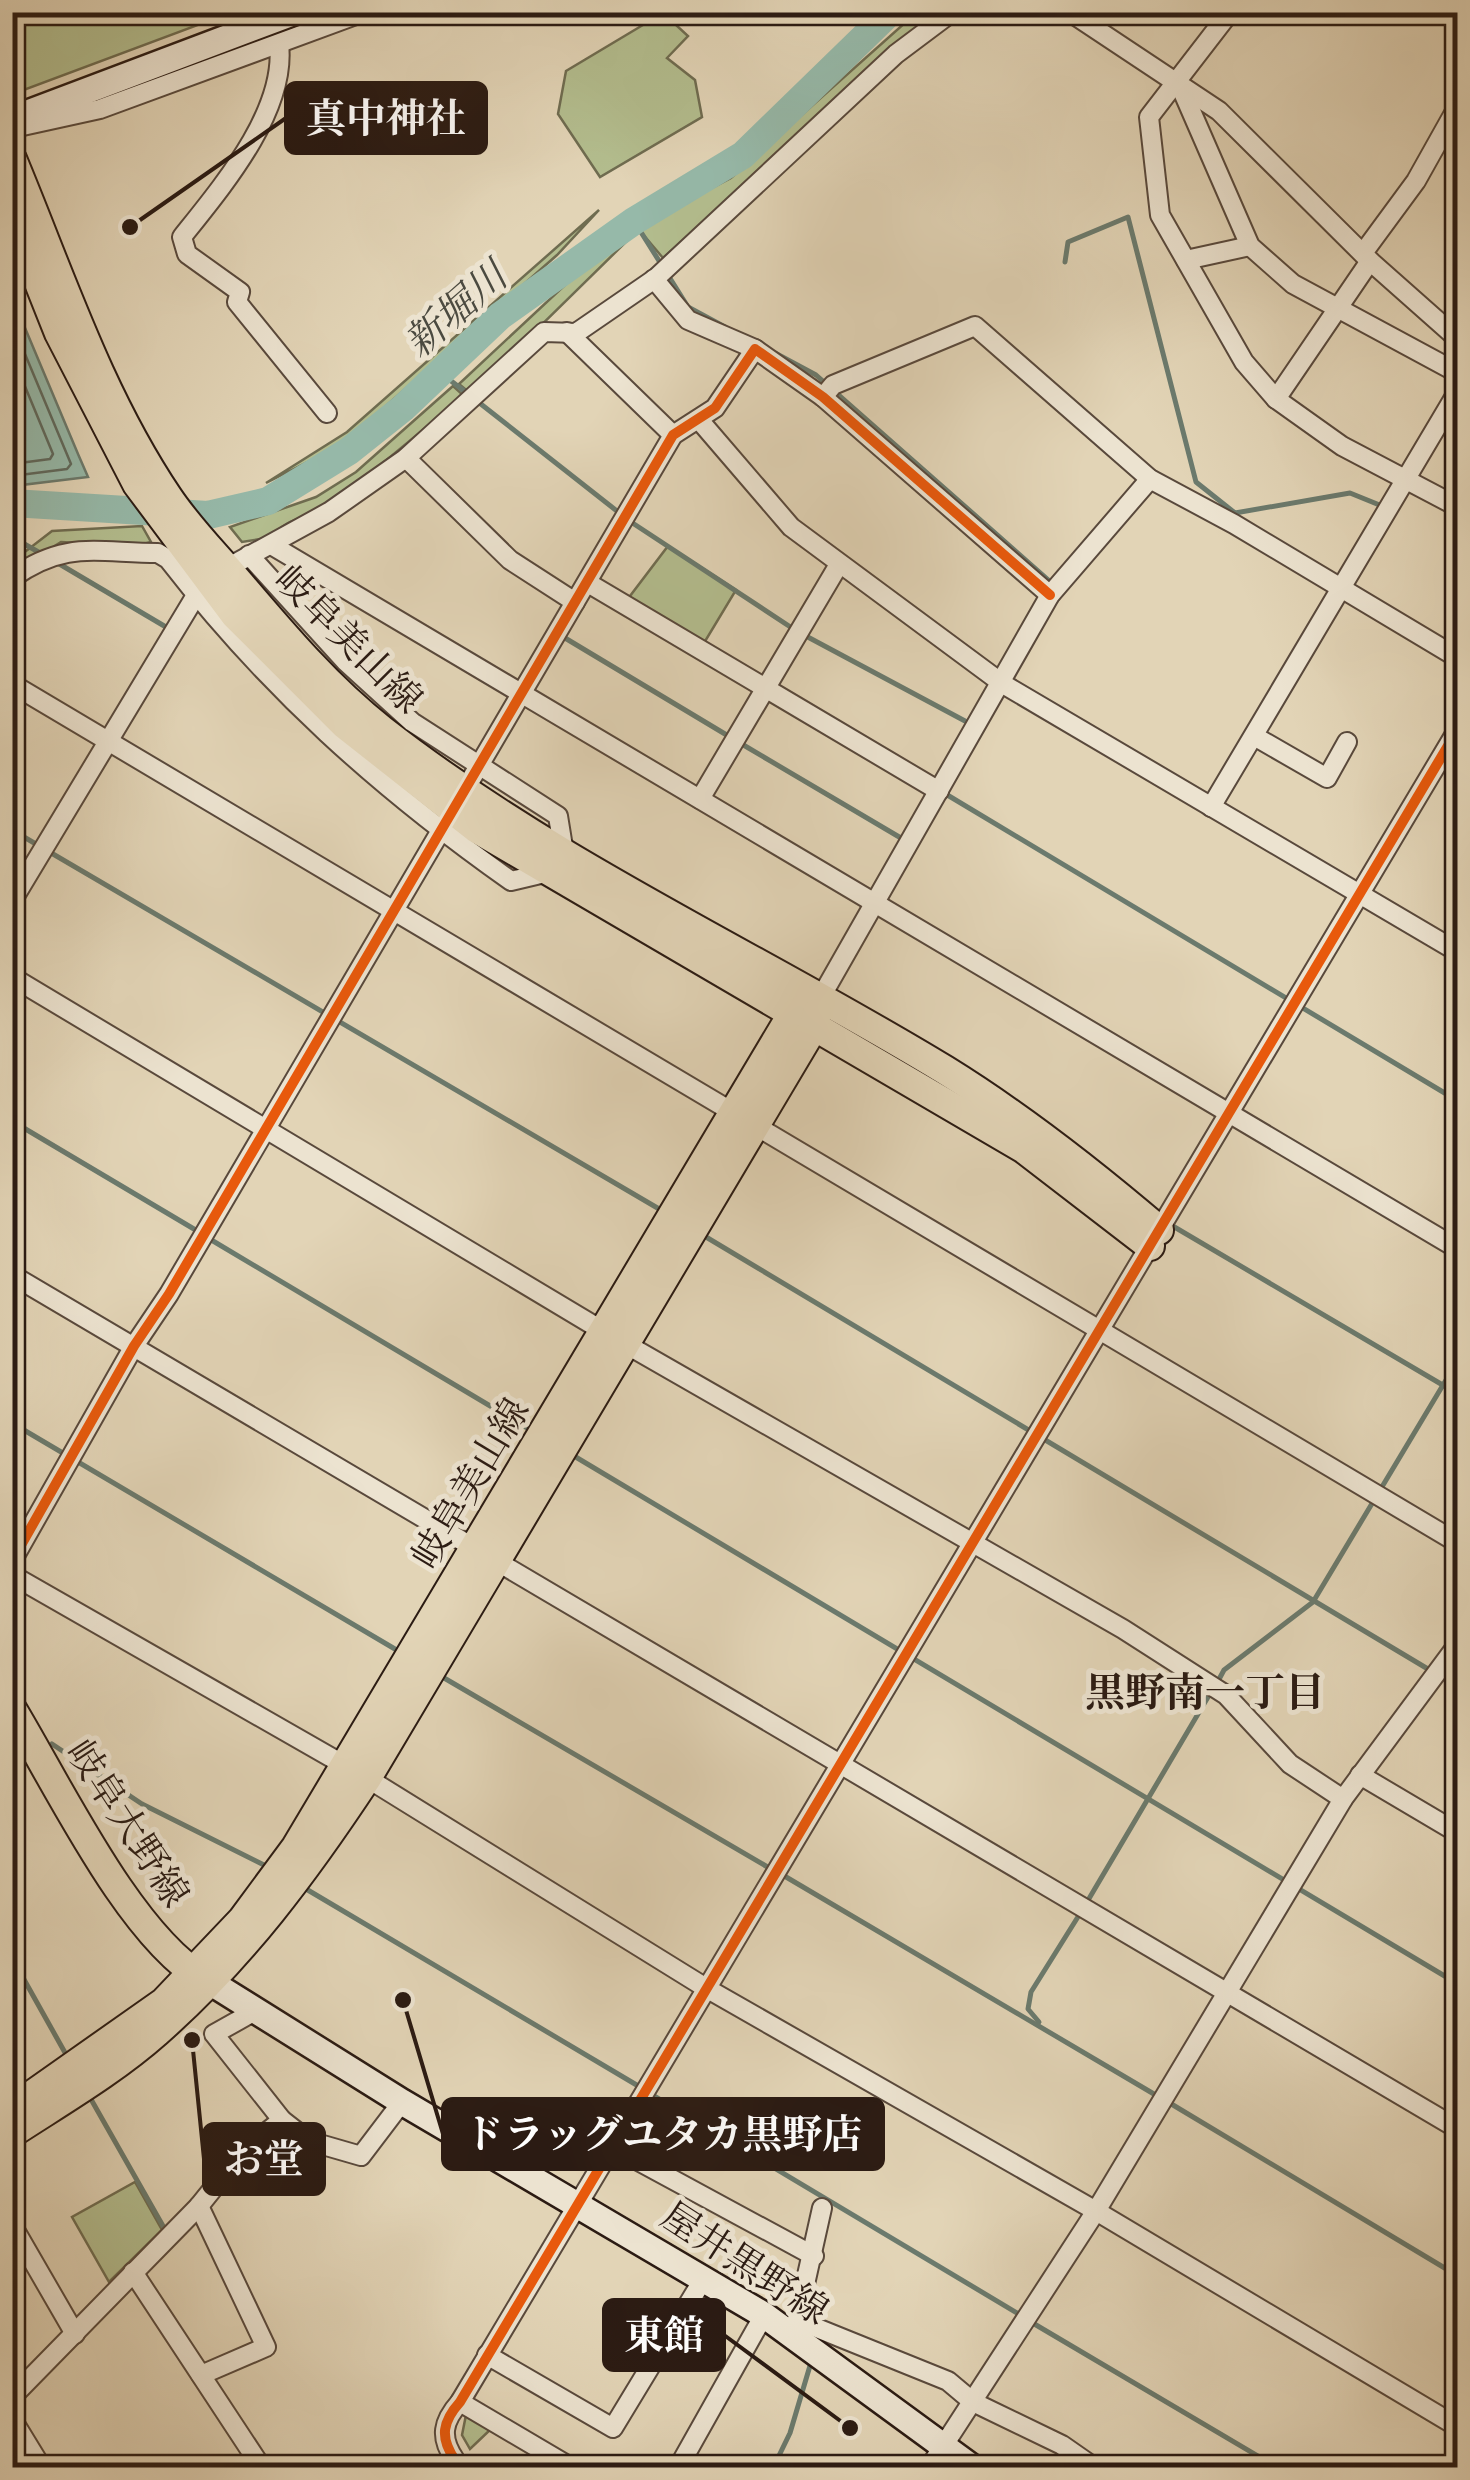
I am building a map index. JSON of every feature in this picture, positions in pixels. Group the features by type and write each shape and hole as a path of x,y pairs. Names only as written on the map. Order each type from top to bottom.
{"main road":[{"path":"12,118 295,12"},
{"name":"岐阜美山線","path":"12,159 108,391 216,572"},
{"name":"岐阜美山線","path":"12,215 59,334 138,484 216,572 326,680 460,800 802,1022 933,1093 1155,1238"},
{"name":"岐阜美山線","path":"557,863 821,998 948,1072 1038,1132 1155,1238"},
{"name":"岐阜美山線","path":"200,1976 356,1772 802,1022 821,998"},
{"name":"岐阜大野線","path":"12,1709 117,1883 158,1938 200,1976"},
{"path":"12,2109 200,1976"},
{"path":"12,2133 114,2066 200,1976"},
{"name":"屋井黒野線","path":"200,1976 402,2102 764,2315 795,2328 972,2468"}],"street":[{"path":"12,128 100,109 364,12"},
{"path":"12,901 216,572 273,546 406,458 544,332 576,333 654,279 896,54 952,12"},
{"path":"1070,12 1178,80 1219,111 1367,257 1458,339"},
{"path":"1230,12 1149,118 1160,215 1244,362 1276,400 1342,446 1408,476 1458,507"},
{"path":"279,44 281,62 250,143 229,178 182,236 187,254 240,292 237,302 328,413"},
{"path":"1178,80 1250,246 1293,284 1458,373"},
{"path":"1276,400 1339,306 1458,106"},
{"path":"1186,260 1250,246"},
{"path":"654,279 688,320 754,349 823,397 1050,596"},
{"path":"823,397 833,385 975,326 1150,480 1458,658"},
{"path":"567,332 673,435"},
{"path":"12,1560 134,1346 265,1131 673,435 700,421 726,396 754,349"},
{"path":"1211,806 1458,392"},
{"path":"700,421 791,528 1003,684 1458,952"},
{"path":"406,458 510,560 575,602"},
{"path":"821,998 1050,596 1150,480"},
{"path":"273,546 1458,1249"},
{"path":"12,578 38,560 63,550 158,553 216,572 337,659 412,722 511,881 557,863"},
{"path":"700,799 838,566"},
{"path":"216,572 295,702 460,800"},
{"path":"588,582 939,791"},
{"path":"12,684 1458,1543"},
{"path":"450,2468 455,2460 444,2440 444,2420 460,2402 609,2145 842,1764 1458,729"},
{"path":"1254,736 1326,778 1346,742"},
{"path":"12,976 265,1131 972,1542 1226,1695 1290,1764 1343,1799"},
{"path":"12,1275 1458,2129"},
{"path":"12,1574 356,1772 706,1988 1096,2210 1458,2427"},
{"path":"929,2468 1096,2210 1343,1799 1458,1644"},
{"path":"1360,1775 1458,1833"},
{"path":"255,2011 214,2034 282,2120 309,2141 360,2156 402,2102"},
{"path":"12,2398 199,2206 244,2150 282,2120"},
{"path":"609,2145 814,2256"},
{"path":"199,2206 266,2348 201,2375"},
{"path":"822,2208 795,2328 948,2381 973,2402 1062,2445 1095,2468"},
{"path":"12,2225 74,2334"},
{"path":"133,2272 262,2468"},
{"path":"487,2355 613,2428 704,2278"},
{"path":"678,2468 764,2315"},
{"path":"460,2402 572,2468"},
{"path":"12,2418 42,2468"}],"shaded area":[{"path":"13,12 230,12 230,13 13,94"},
{"path":"663,13 688,36 667,58 695,80 702,117 600,177 558,114 566,71"},
{"path":"916,13 938,13 663,258 641,232 647,222 731,178"},
{"path":"599,210 557,255 343,444 266,483 347,432"},
{"path":"623,236 631,237 471,394 459,384 595,257"},
{"path":"453,386 463,395 327,506 290,522 273,537 242,542 230,527 316,497 356,472"},
{"path":"142,526 151,542 136,546 61,542 13,572 13,561 52,531"},
{"path":"668,546 736,590 701,648 627,600"},
{"path":"135,2182 162,2230 109,2282 72,2217"},
{"path":"466,2415 491,2429 470,2449 462,2435"}],"water":[{"path":"12,297 78,454 88,477 13,486"}],"waterway":[{"name":"新堀川","path":"12,503 208,515 268,501 349,451 403,408 500,316 634,221 743,155 890,12"},
{"path":"1065,262 1068,242 1128,217 1196,482 1235,513 1350,493 1387,508"},
{"path":"634,221 688,307 725,327"},
{"path":"775,353 816,375 1054,585"},
{"path":"446,377 468,394"},
{"path":"477,401 622,515"},
{"path":"631,522 795,630"},
{"path":"12,537 42,554"},
{"path":"56,562 171,630"},
{"path":"560,635 730,737"},
{"path":"804,635 965,721"},
{"path":"740,743 906,841"},
{"path":"944,793 1458,1101"},
{"path":"12,830 666,1213"},
{"path":"12,1121 199,1232"},
{"path":"1171,1225 1458,1394"},
{"path":"701,1234 1458,1687"},
{"path":"208,1238 534,1432"},
{"path":"1217,1683 1224,1670 1313,1602 1458,1360"},
{"path":"12,1423 400,1652"},
{"path":"569,1453 1458,1984"},
{"path":"439,1675 771,1869"},
{"path":"1087,1902 1211,1692"},
{"path":"52,1744 142,1804 270,1868"},
{"path":"781,1874 1159,2097"},
{"path":"301,1886 640,2087"},
{"path":"1039,2022 1028,2009 1031,1992 1081,1912"},
{"path":"12,1958 68,2058"},
{"path":"649,2093 1022,2316"},
{"path":"88,2094 163,2226"},
{"path":"1168,2102 1458,2276"},
{"path":"1031,2322 1278,2468"},
{"path":"773,2468 790,2433 812,2359"}],"cycle path":[{"path":"12,1561 134,1346 169,1294 673,435 715,408 755,349 823,397 1050,595"},
{"path":"450,2468 455,2460 445,2437 450,2416 1458,729"}],"place":[{"name":"真中神社","path":"130,227"},
{"name":"ドラッグユタカ黒野店","path":"403,2000"},
{"name":"お堂","path":"192,2040"},
{"name":"東館","path":"850,2428"}],"district":[{"name":"黒野南一丁目","path":"1205,1692"}]}
